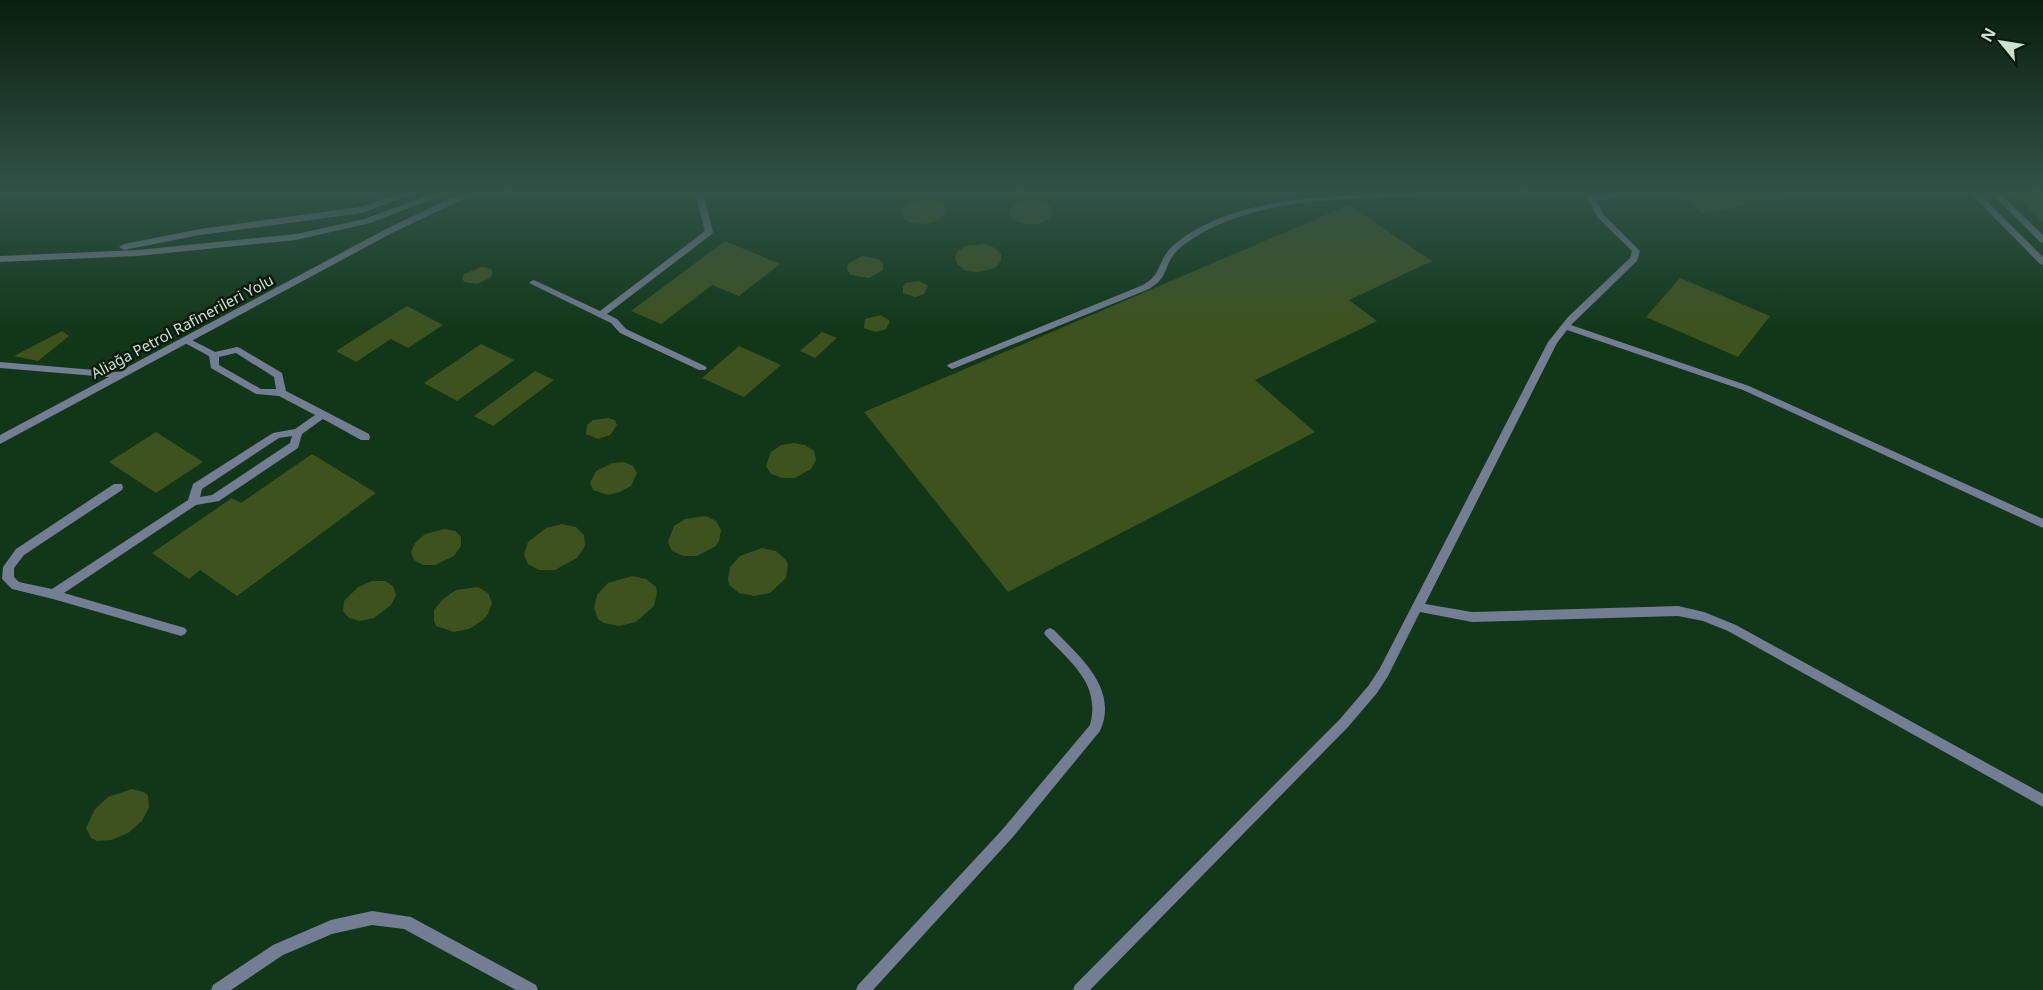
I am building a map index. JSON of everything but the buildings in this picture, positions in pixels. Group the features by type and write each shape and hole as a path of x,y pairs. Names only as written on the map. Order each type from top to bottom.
{"street":[{"path":"87,254 163,239"},
{"path":"0,259 138,253 274,239"},
{"name":"Aliağa Petrol Rafinerileri Yolu","path":"0,440 374,239"},
{"path":"2020,239 2043,262"}],"lane":[{"path":"601,315 698,239"},
{"path":"952,366 1160,280 1169,255 1190,239"},
{"path":"1080,990 1362,703 1384,672 1553,342 1565,326 1631,264 1636,251 1624,239"},
{"path":"533,283 614,321 623,331 702,368"},
{"path":"1565,326 1746,388 2043,524"},
{"path":"186,340 214,355 237,350 279,375 281,393"},
{"path":"214,355 214,366 259,392 281,393 365,437"},
{"path":"0,365 118,375"},
{"path":"193,502 197,487 207,480 277,435 298,432 322,415"},
{"path":"53,594 193,502 215,498 294,445 298,432"},
{"path":"118,487 29,544 13,559 7,574 12,583 23,588 53,594 181,631"},
{"path":"1417,607 1472,616 1666,610 1704,617 1732,628 2043,801"},
{"path":"863,990 1007,834 1096,728 1101,706 1095,685 1050,633"},
{"path":"218,990 278,950 331,927 372,918 406,922 531,990"}]}
